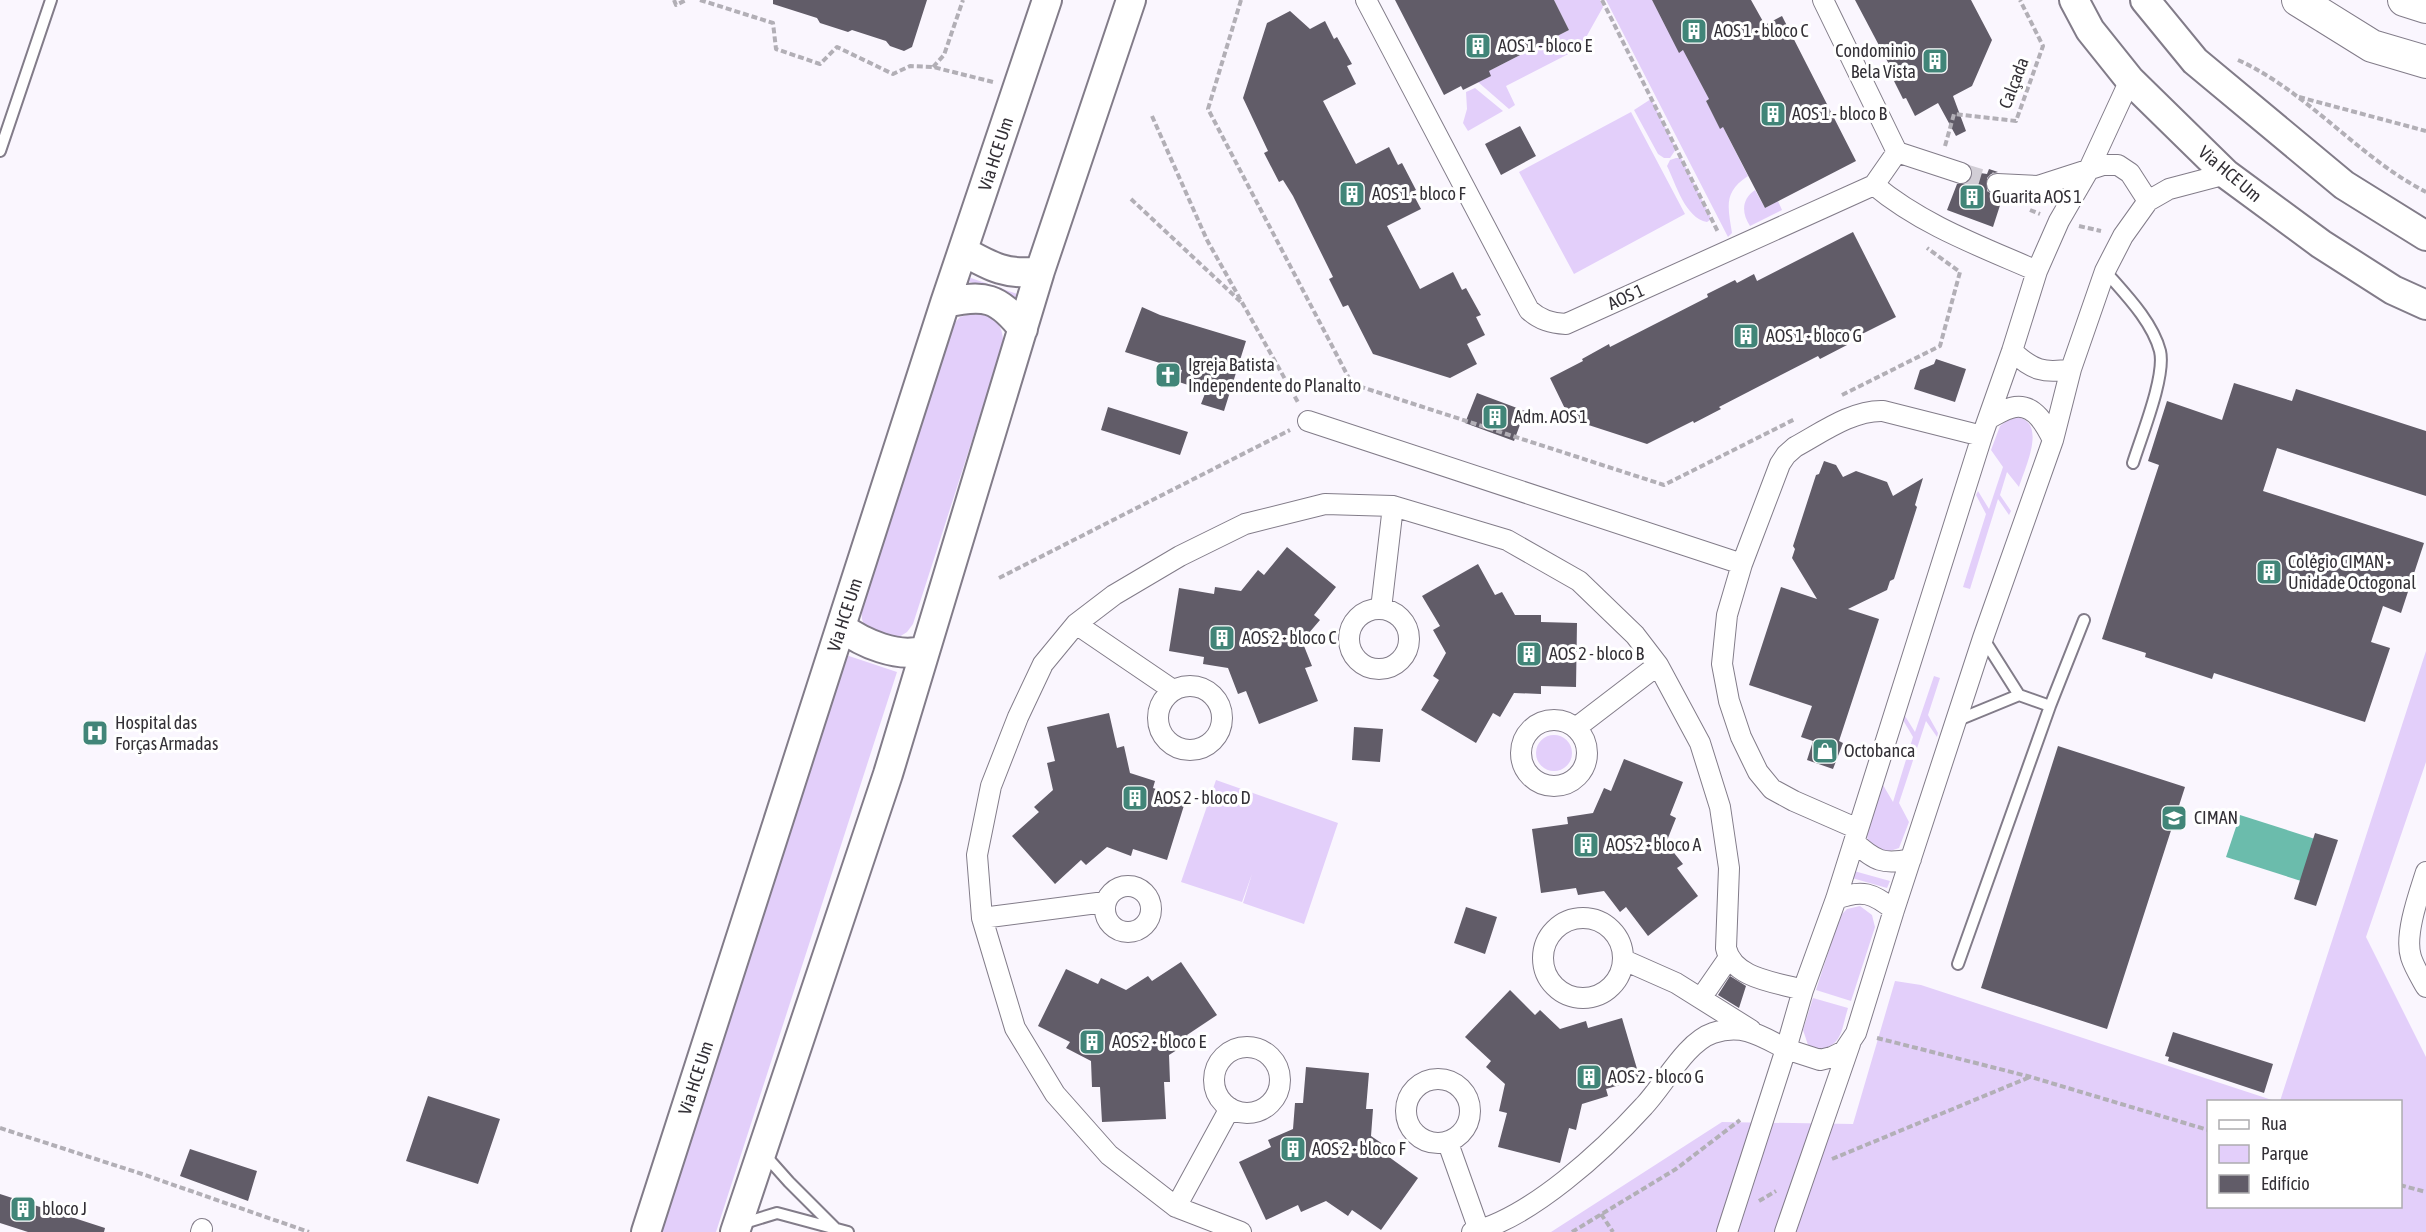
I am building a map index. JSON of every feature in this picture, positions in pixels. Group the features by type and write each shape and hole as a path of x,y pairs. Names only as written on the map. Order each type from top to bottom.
{"main road":[{"name":"Via HCE Um","path":"646,1232 945,303 1047,0"},
{"path":"736,1229 888,774 1040,271 1131,0"},
{"name":"Via HCE Um","path":"2074,0 2090,30 2130,80 2226,174 2321,244 2393,290 2426,305"},
{"path":"2145,0 2195,61 2344,185 2426,236"},
{"path":"2298,0 2372,46 2426,62"},
{"path":"2404,0 2426,7"},
{"path":"963,251 988,265 1007,272 1025,274 1040,271"},
{"path":"945,303 970,298 990,300 1008,310 1023,329"},
{"path":"841,627 853,636 899,653 924,650"}],"street":[{"name":"AOS 1","path":"1366,0 1529,310 1538,318 1566,324 1874,185"},
{"path":"1823,0 1897,152 1961,173"},
{"path":"1727,1232 1803,990 1836,899 1985,427 2037,271 2059,221 2088,171 2130,80"},
{"path":"1897,152 1874,185 1895,203 1931,224 2037,271"},
{"path":"1997,183 2038,186 2103,165 2118,165 2130,173 2148,201"},
{"path":"1785,1232 1853,1037 1983,638 2053,440 2071,369 2105,271 2123,236 2148,201 2169,189 2226,174"},
{"path":"2012,351 2023,362 2037,370 2053,373 2071,369"},
{"path":"1911,859 1892,863 1880,861 1868,855 1856,836 1772,789 1758,772 1741,737 1729,701 1722,664 1727,615 1742,564 1786,454 1858,414 1871,410 1883,411 1985,427 2016,406 2029,410 2043,421 2053,440"},
{"path":"1308,421 1742,564"},
{"path":"1241,1232 1176,1207 1109,1155 1055,1094 1015,1028 982,918 977,855 991,786 1018,717 1043,664 1076,624 1114,595 1179,556 1245,524 1324,504 1394,506 1507,540 1579,581 1635,635 1658,665 1700,743 1720,807 1729,868 1726,948 1728,958 1743,973 1803,990"},
{"path":"1381,609 1394,506"},
{"path":"1076,624 1173,690"},
{"path":"1577,727 1658,665"},
{"path":"2426,872 2422,907 2409,944 2411,958 2426,987"},
{"path":"1836,899 1853,892 1869,894 1881,899 1894,910"},
{"path":"982,918 1105,902"},
{"path":"1581,917 1594,919 1606,925 1616,934 1622,946 1624,960 1621,973 1604,993 1591,998 1578,999 1565,995 1554,987 1546,976 1542,963 1543,950 1548,937 1556,927 1568,920 1581,917"},
{"path":"1701,998 1728,958"},
{"path":"1624,960 1676,983 1786,1049 1820,1060 1832,1058 1844,1051 1853,1037"},
{"path":"1448,1143 1476,1231 1522,1210 1584,1164 1645,1105 1685,1055 1705,1038 1732,1029 1754,1031"},
{"path":"1176,1207 1230,1108"}],"lane":[{"path":"0,150 51,0"},
{"path":"2105,271 2151,330 2160,351 2162,370 2133,463"},
{"path":"1958,964 2050,706 2084,620"},
{"path":"1983,638 2019,695 2050,706"},
{"path":"1958,720 2019,695"},
{"path":"762,1151 835,1228"},
{"path":"736,1229 777,1214 848,1232"}],"path":[{"path":"674,0 676,5 686,0"},
{"path":"700,0 773,23 776,49 820,64 837,47 893,74 910,66 933,67 997,83"},
{"path":"933,67 944,55 963,0"},
{"path":"1602,0 1728,252"},
{"name":"Calçada","path":"1939,165 1954,114 2016,121 2043,46 2020,0"},
{"path":"2235,58 2256,68 2297,96 2402,179 2426,192"},
{"path":"2297,96 2426,131"},
{"path":"999,578 1308,421 1207,240 1152,116"},
{"path":"1131,199 1243,304"},
{"path":"1853,1037 2031,1077 2207,1130"},
{"path":"1755,1204 1833,1159 2031,1077"},
{"path":"1572,1232 1676,1169 1771,1097"},
{"path":"0,1128 309,1232"},
{"path":"2402,1186 2426,1192"},
{"path":"1601,1214 1613,1232"}],"green space":[{"path":"1554,0 1600,0 1603,7 1580,48 1506,86 1515,105 1509,109 1478,82 1489,71 1569,30"},
{"path":"1606,0 1652,0 1679,52 1684,50 1709,99 1706,101 1720,128 1723,127 1748,176 1734,188 1731,194 1729,208 1732,233 1728,237"},
{"path":"1475,88 1503,111 1468,131 1463,123 1467,109 1466,92"},
{"path":"1651,99 1676,149 1670,158 1664,158 1658,154 1634,110"},
{"path":"1631,112 1685,214 1574,274 1519,172"},
{"path":"1681,158 1710,216 1707,222 1693,214 1678,191 1667,166 1670,160"},
{"path":"1755,190 1765,208 1778,201 1782,210 1750,226 1745,216 1744,206 1747,197"},
{"path":"968,277 1020,295 1018,298 967,281"},
{"path":"977,312 997,322 1002,332 1003,344 913,624 907,632 896,639 865,629 861,608 952,326 960,317"},
{"path":"2012,417 2023,419 2030,425 2032,444 2019,487 2007,472 2000,495 2011,511 2009,515 1998,499 1970,589 1963,587 1986,514 1976,495 1978,491 1989,509 2003,467 1991,450 2000,426"},
{"path":"2426,651 2426,762 2366,937 2426,1057 2426,1232 1551,1232 1722,1122 1853,1124 1895,981 1921,985 2272,1100 2207,1100 2207,1208 2402,1208 2402,1100 2280,1100"},
{"path":"846,655 897,672 716,1232 659,1232"},
{"path":"1934,676 1940,678 1928,715 1938,733 1937,737 1926,721 1899,803 1909,822 1899,848 1884,853 1868,842 1870,822 1883,785 1893,802 1913,737 1903,720 1905,716 1915,732"},
{"path":"1554,735 1567,740 1572,753 1567,766 1554,771 1541,766 1536,753 1541,740"},
{"path":"1216,780 1338,823 1304,924 1243,903 1252,874 1242,902 1181,882"},
{"path":"1854,871 1890,881 1887,888 1852,878"},
{"path":"1860,906 1872,915 1875,927 1851,1001 1816,990 1840,916 1847,909"},
{"path":"1813,998 1848,1008 1837,1041 1818,1051 1808,1045 1803,1030"}],"shaded area":[{"path":"2240,815 2315,839 2301,881 2226,857"}],"building":[{"path":"773,0 927,0 912,47 904,51 890,46 886,41 820,23 817,18 773,4"},
{"name":"AOS 1 - bloco E","path":"1395,0 1554,0 1569,30 1489,71 1491,76 1463,90 1461,86 1444,95"},
{"name":"AOS 1 - bloco B","path":"1652,0 1751,0 1765,25 1782,16 1856,161 1765,208 1723,127 1720,129 1706,101 1709,99 1683,50 1679,53"},
{"name":"Condominio Bela Vista","path":"1855,0 1971,0 1992,40 1972,86 1953,96 1966,131 1956,136 1938,103 1915,116 1906,98 1903,99 1889,71 1892,70"},
{"name":"AOS 1 - bloco F","path":"1290,11 1310,29 1325,21 1334,39 1337,37 1352,64 1347,66 1356,84 1323,101 1356,164 1389,147 1398,165 1402,163 1416,190 1412,192 1421,209 1387,226 1420,289 1453,272 1462,290 1466,288 1481,315 1476,317 1485,335 1467,344 1477,364 1450,378 1373,354 1348,305 1343,307 1329,279 1333,277 1293,196 1283,180 1279,182 1264,153 1268,151 1243,98 1267,23"},
{"path":"1520,126 1536,156 1501,175 1485,144"},
{"name":"Guarita AOS 1","path":"1989,169 1998,172 1987,178 1987,190 1991,194 2003,196 1993,227 1947,210 1957,184 1969,182 1973,172 1987,174"},
{"name":"AOS 1 - bloco G","path":"1853,232 1896,317 1846,342 1847,345 1820,359 1818,356 1719,407 1721,409 1694,423 1693,421 1647,444 1570,419 1550,378 1609,344 1610,347 1708,297 1707,294 1735,280 1737,283 1754,274 1757,281"},
{"name":"Igreja Batista Independente do Planalto","path":"1142,307 1160,315 1246,341 1224,411 1201,404 1206,391 1179,382 1182,370 1125,352"},
{"path":"1936,359 1966,369 1955,402 1914,389 1920,370 1934,364"},
{"name":"Colégio CIMAN - Unidade Octogonal","path":"2234,383 2292,401 2296,389 2426,431 2426,496 2277,448 2263,491 2424,543 2401,613 2383,606 2371,642 2390,648 2365,722 2214,673 2212,679 2145,657 2146,653 2102,639 2159,465 2148,461 2167,401 2222,420"},
{"name":"Adm. AOS 1","path":"1477,393 1525,411 1514,441 1465,423"},
{"name":"Igreja Batista Independente do Planalto","path":"1108,407 1188,432 1180,455 1101,430"},
{"path":"1824,461 1836,465 1843,477 1856,471 1887,482 1893,496 1923,478 1915,505 1917,507 1894,579 1890,581 1887,590 1848,609 1879,619 1839,741 1843,743 1833,769 1807,760 1813,741 1801,737 1812,706 1749,685 1781,587 1817,599 1792,558 1795,549 1793,546 1816,475 1819,474"},
{"name":"AOS 2 - bloco C","path":"1287,547 1336,587 1314,615 1320,620 1302,641 1312,666 1305,668 1318,701 1259,724 1246,691 1238,694 1228,668 1203,664 1204,657 1169,651 1179,588 1214,594 1215,587 1241,591 1258,570 1264,575"},
{"name":"AOS 2 - bloco B","path":"1478,564 1495,595 1502,592 1515,615 1541,615 1541,622 1577,623 1576,687 1541,686 1541,694 1514,693 1500,717 1493,713 1476,743 1421,710 1439,680 1433,676 1446,653 1433,630 1440,626 1422,596"},
{"name":"AOS 2 - bloco D","path":"1109,713 1117,748 1124,746 1130,773 1155,781 1153,788 1186,799 1167,860 1133,849 1131,856 1107,847 1086,865 1081,860 1055,884 1012,836 1039,812 1034,807 1053,790 1047,763 1055,761 1047,727"},
{"path":"1354,727 1383,729 1380,762 1352,760"},
{"path":"2058,746 2185,787 2107,1029 1981,988"},
{"name":"AOS 2 - bloco A","path":"1624,759 1683,782 1670,815 1676,818 1666,843 1683,864 1677,868 1698,896 1648,936 1626,907 1620,912 1604,891 1578,895 1576,888 1541,893 1532,829 1568,824 1567,817 1593,813 1604,788 1611,791"},
{"path":"2315,833 2338,840 2316,906 2294,899"},
{"path":"1466,907 1497,917 1485,954 1454,943"},
{"name":"AOS 2 - bloco E","path":"1181,962 1217,1015 1187,1035 1191,1041 1169,1055 1170,1082 1164,1082 1166,1119 1102,1122 1100,1087 1092,1087 1091,1061 1066,1048 1070,1042 1038,1026 1066,969 1098,984 1101,978 1126,990 1148,976 1152,981"},
{"path":"1730,976 1746,986 1739,1008 1718,995"},
{"name":"AOS 2 - bloco G","path":"1510,990 1535,1015 1540,1010 1560,1029 1586,1021 1588,1028 1622,1018 1640,1079 1606,1089 1608,1096 1582,1104 1576,1130 1569,1128 1560,1163 1498,1147 1507,1113 1499,1111 1505,1084 1486,1067 1491,1061 1465,1037"},
{"path":"2173,1032 2273,1064 2264,1093 2168,1061 2169,1057 2165,1056"},
{"name":"AOS 2 - bloco F","path":"1306,1067 1369,1073 1366,1109 1373,1109 1371,1136 1393,1151 1389,1157 1418,1178 1381,1230 1352,1210 1348,1216 1326,1201 1301,1212 1298,1205 1266,1220 1239,1162 1271,1147 1268,1140 1293,1129 1295,1103 1303,1103"},
{"path":"428,1096 500,1119 478,1184 406,1161"},
{"path":"190,1149 257,1171 248,1201 180,1176"},
{"name":"bloco J","path":"0,1194 105,1228 104,1232 28,1232 0,1223"}],"tunnel":[{"path":"1961,173 1997,184"}],"place":[{"name":"AOS 1 - bloco C","path":"1694,31"},
{"name":"AOS 1 - bloco E","path":"1478,46"},
{"name":"Condominio Bela Vista","path":"1935,61"},
{"name":"AOS 1 - bloco B","path":"1773,114"},
{"name":"AOS 1 - bloco F","path":"1352,194"},
{"name":"Guarita AOS 1","path":"1972,197"},
{"name":"AOS 1 - bloco G","path":"1746,336"},
{"name":"Igreja Batista Independente do Planalto","path":"1168,375"},
{"name":"Adm. AOS 1","path":"1495,417"},
{"name":"Colégio CIMAN - Unidade Octogonal","path":"2269,572"},
{"name":"AOS 2 - bloco C","path":"1222,638"},
{"name":"AOS 2 - bloco B","path":"1529,654"},
{"name":"Hospital das Forças Armadas","path":"95,733"},
{"name":"Octobanca","path":"1825,751"},
{"name":"AOS 2 - bloco D","path":"1135,798"},
{"name":"CIMAN","path":"2174,818"},
{"name":"AOS 2 - bloco A","path":"1586,845"},
{"name":"AOS 2 - bloco E","path":"1092,1042"},
{"name":"AOS 2 - bloco G","path":"1589,1077"},
{"name":"AOS 2 - bloco F","path":"1293,1149"},
{"name":"bloco J","path":"23,1209"}]}
